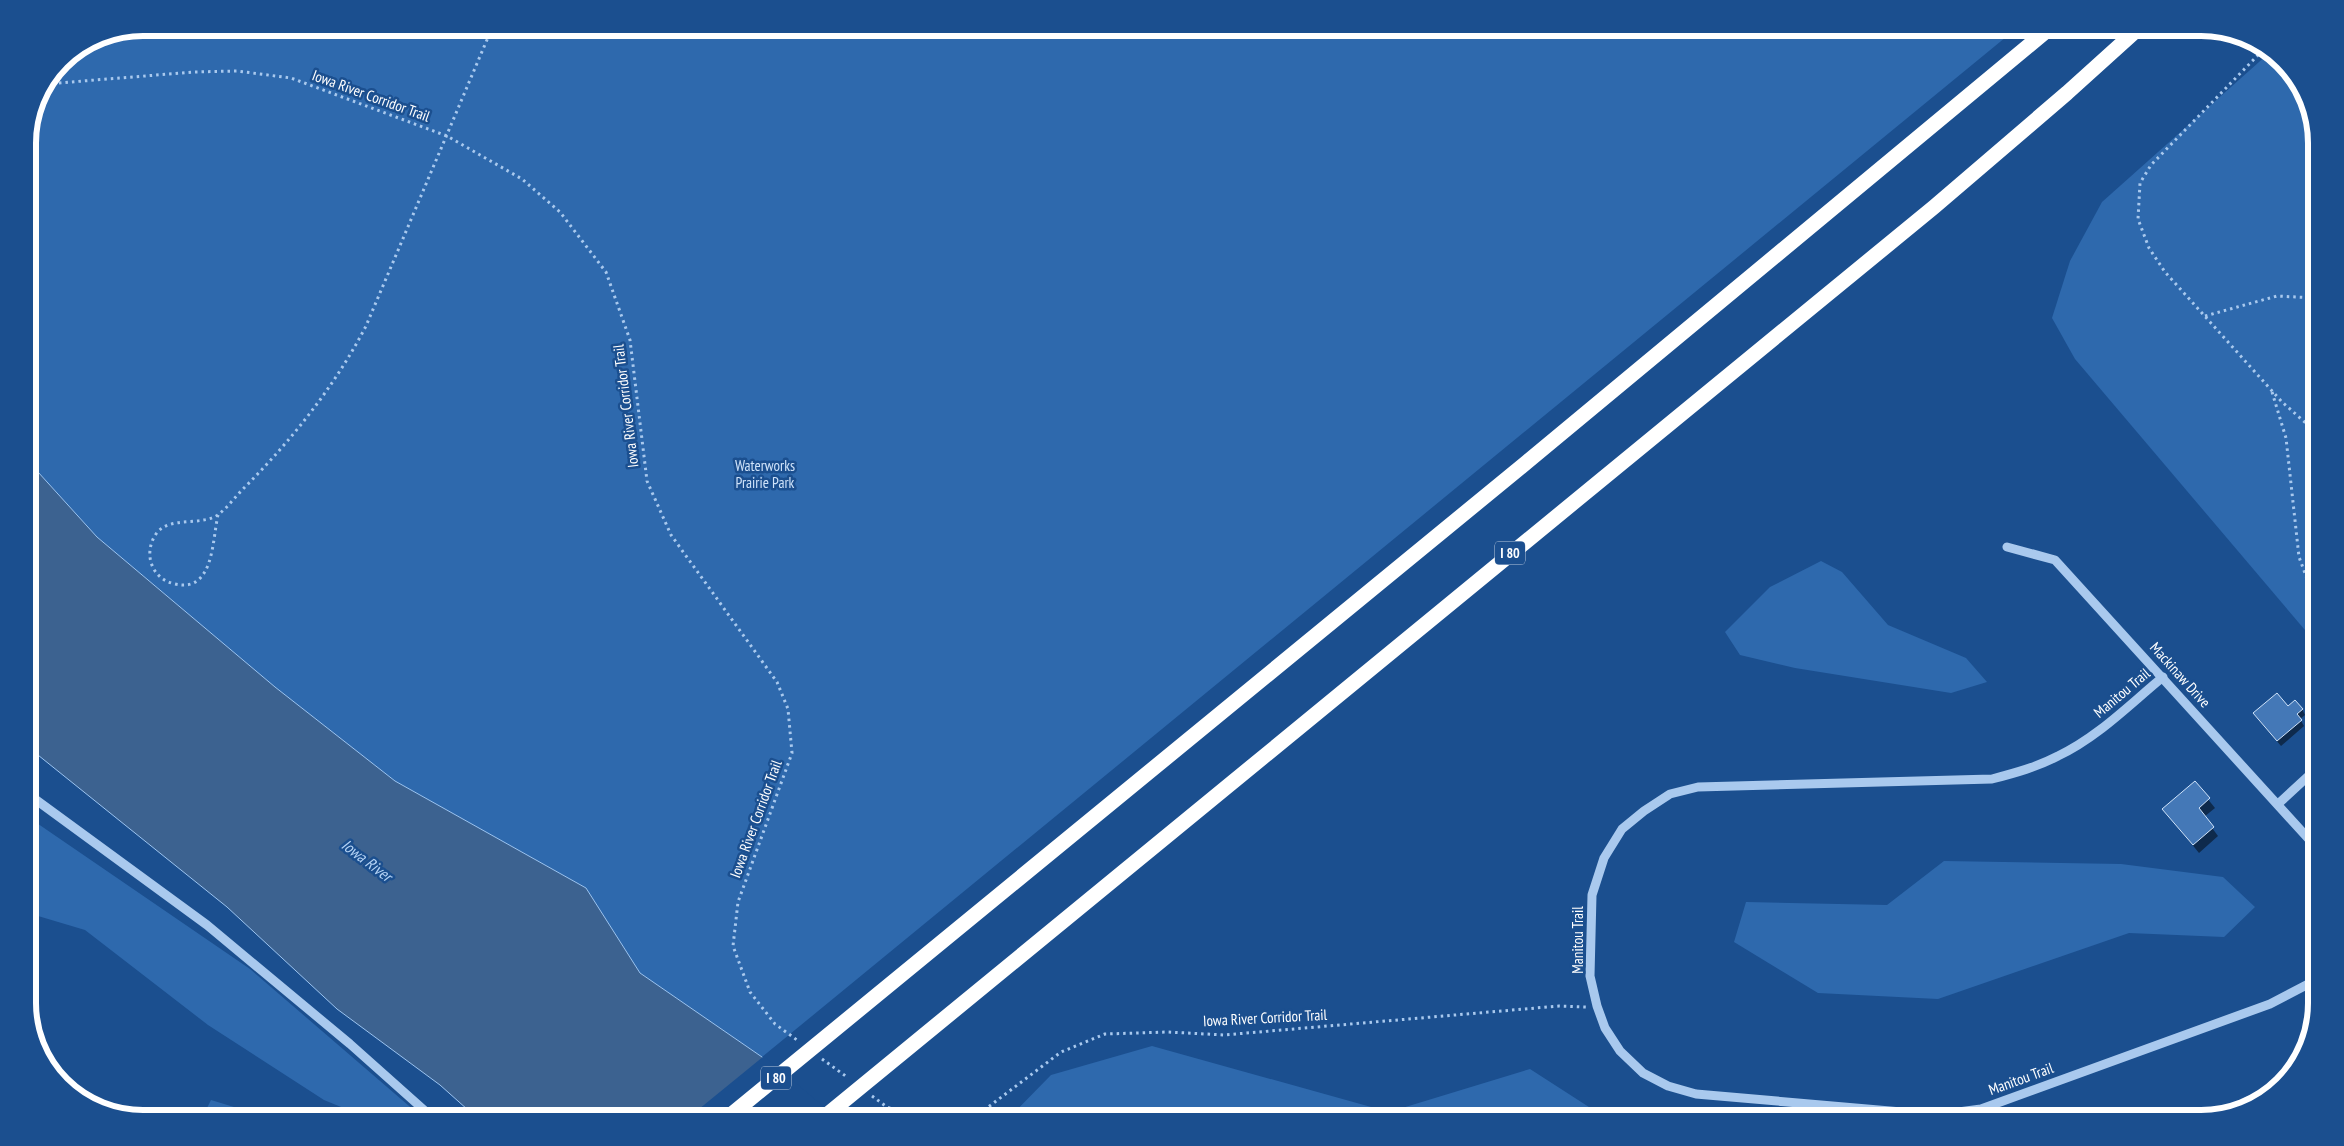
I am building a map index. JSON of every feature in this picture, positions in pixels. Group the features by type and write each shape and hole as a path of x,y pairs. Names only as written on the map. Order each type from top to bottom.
{"highway":[{"name":"I 80","path":"737,1110 1573,424 2040,36"},
{"name":"I 80","path":"834,1110 1934,207 2131,36"}],"street":[{"name":"Mackinaw Drive","path":"2007,547 2055,560 2308,838"},
{"name":"Manitou Trail","path":"1879,1110 1696,1094 1668,1086 1644,1073 1620,1051 1606,1028 1597,1006 1590,976 1592,895 1604,858 1622,829 1670,794 1698,787 1992,779 2029,769 2060,756 2094,735 2163,677"},
{"path":"2278,804 2308,776"},
{"path":"36,800 207,925 350,1044 424,1110"},
{"name":"Manitou Trail","path":"1974,1110 2270,1004 2308,984"}],"path":[{"path":"218,515 173,524 157,532 149,546 149,562 157,573 169,583 185,587 197,582 209,566 218,515 261,471 299,426 338,374 353,350 366,326 489,36"},
{"path":"2259,54 2151,165 2140,183 2138,219 2149,248 2165,272 2271,390 2308,425"},
{"name":"Iowa River Corridor Trail","path":"55,83 194,72 237,71 291,78 447,136 522,179 560,212 606,272 630,340 647,481 671,535 777,682 788,709 792,753 738,902 733,946 750,992 775,1024 790,1035"},
{"path":"2205,316 2277,296 2308,298"},
{"path":"2271,390 2286,438 2299,557 2308,581"},
{"name":"Iowa River Corridor Trail","path":"984,1110 1061,1052 1105,1034 1168,1032 1224,1035 1549,1007 1597,1006"}],"green space":[{"name":"Waterworks Prairie Park","path":"137,36 2007,36 762,1057 640,973 586,888 395,781 275,687 97,537 36,470 36,137 44,103 54,84 63,73 78,58 96,47 123,38"},
{"path":"2264,57 2290,84 2302,109 2308,137 2308,634 2075,359 2052,318 2070,261 2102,202"},
{"path":"1821,561 1842,572 1888,625 1966,658 1987,682 1951,693 1795,668 1740,655 1725,632 1770,587"},
{"path":"36,822 250,969 414,1110 348,1110 324,1100 208,1025 85,930 36,915"},
{"path":"1944,861 2121,864 2223,877 2255,907 2224,937 2129,933 1938,999 1818,993 1734,942 1746,902 1887,905"},
{"path":"1152,1046 1382,1110 1017,1110 1051,1075"},
{"path":"1530,1069 1594,1110 1396,1110"},
{"path":"211,1100 244,1110 206,1110"}],"water":[{"name":"Iowa River","path":"36,470 97,537 275,687 395,781 586,888 640,973 762,1057 825,1110 468,1110 440,1085 337,1009 227,907 36,753"}],"pier":[{"path":"764,1056 828,1110 698,1110"}],"building":[{"path":"2277,693 2288,706 2295,700 2303,709 2297,714 2302,720 2277,741 2253,713"},
{"path":"2195,781 2210,798 2199,808 2214,827 2193,845 2162,809"}]}
